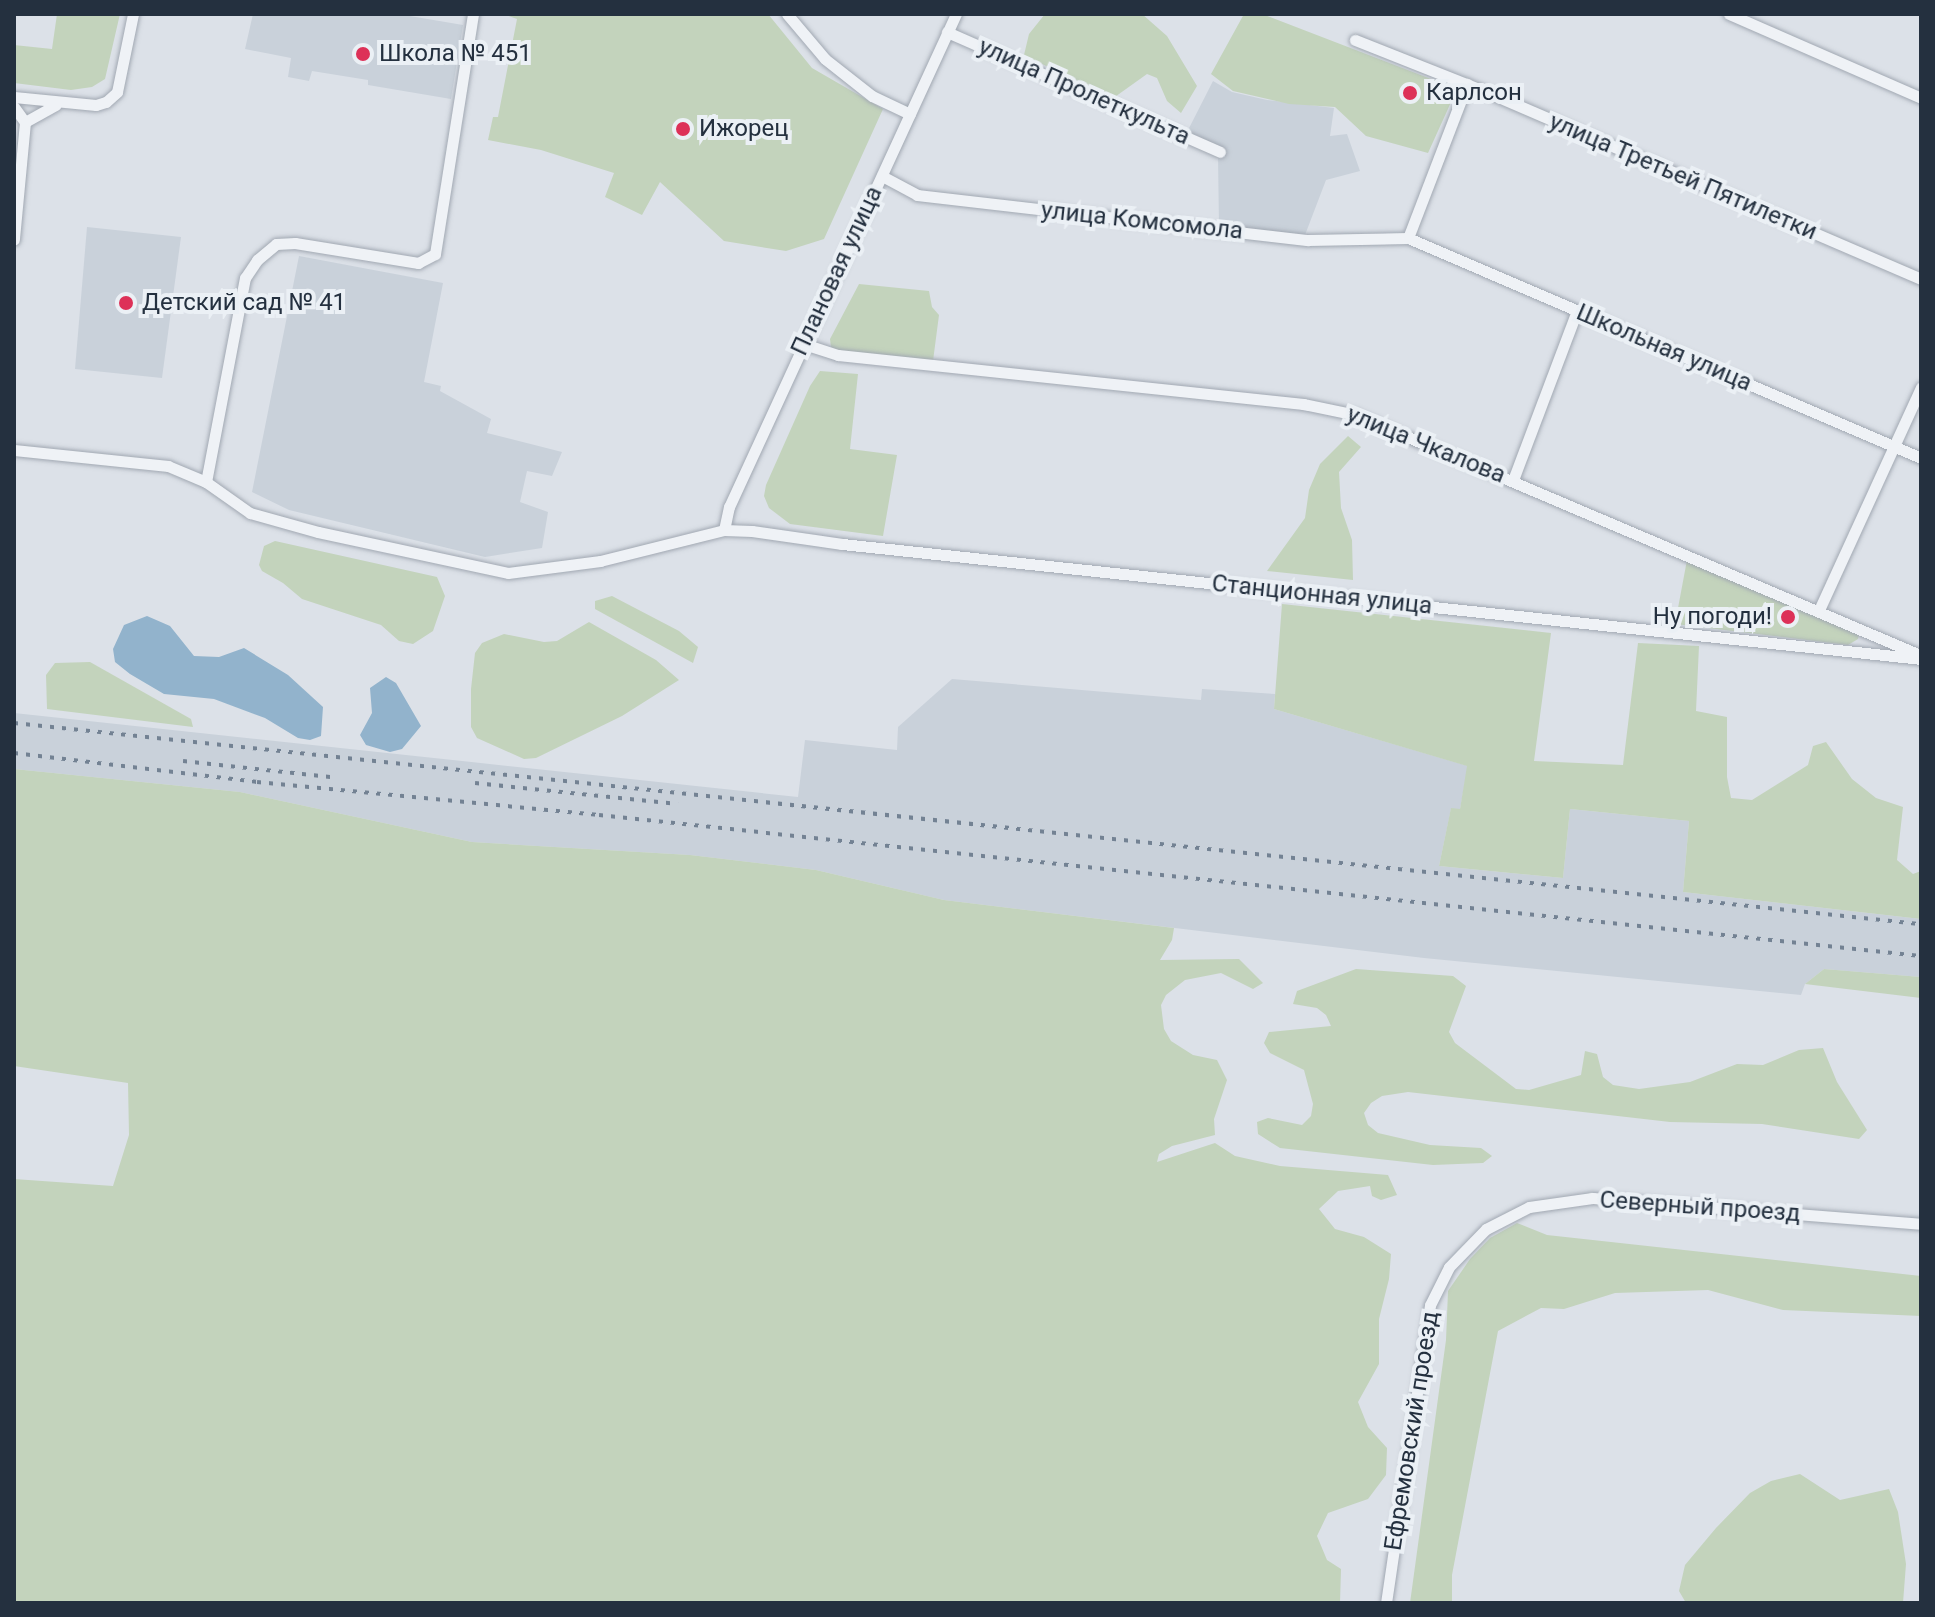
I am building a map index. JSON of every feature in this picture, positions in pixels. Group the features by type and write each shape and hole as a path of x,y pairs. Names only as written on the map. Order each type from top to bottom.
{"street":[{"path":"14,97 96,105 106,102 117,92 133,14"},
{"path":"206,482 245,278 257,260 276,244 295,243 418,263 435,254 473,14"},
{"path":"787,14 825,59 872,96 910,114"},
{"name":"Плановая улица","path":"724,530 729,507 956,14"},
{"path":"1729,14 1921,98"},
{"name":"улица Пролеткульта","path":"947,32 1220,152"},
{"name":"улица Третьей Пятилетки","path":"1355,40 1467,84 1921,279"},
{"path":"1408,238 1467,84"},
{"path":"25,122 45,108 62,103"},
{"path":"14,107 25,122 14,239"},
{"name":"улица Комсомола","path":"882,176 917,195 1308,240 1408,238"},
{"name":"Школьная улица","path":"1408,238 1921,458"},
{"path":"1513,480 1577,311"},
{"name":"улица Чкалова","path":"804,344 838,355 1332,409 1383,424 1819,610 1921,657"},
{"path":"1819,610 1921,387"},
{"path":"14,450 168,466 206,482 250,513 318,532 508,573 600,561 724,530"},
{"name":"Станционная улица","path":"724,530 1921,657"},
{"path":"1865,653 1872,642 1872,633"},
{"name":"Северный проезд","path":"1486,1229 1529,1207 1592,1198 1921,1224"},
{"name":"Ефремовский проезд","path":"1386,1603 1430,1305 1449,1267 1486,1229"}],"shaded area":[{"name":"Школа № 451","path":"253,14 398,14 463,25 451,99 368,85 368,80 312,71 309,81 288,77 291,58 245,49"},
{"path":"1213,81 1232,92 1267,100 1334,108 1330,136 1347,134 1360,171 1326,180 1305,235 1219,227 1218,156 1185,136"},
{"name":"Детский сад № 41","path":"87,227 181,237 162,378 75,369"},
{"path":"299,256 443,283 424,382 441,386 440,391 491,419 487,433 562,452 552,476 527,471 520,502 548,512 542,548 485,557 289,510 252,492"},
{"path":"952,679 1201,700 1202,689 1275,694 1274,709 1468,766 1460,809 1451,809 1439,866 1563,878 1570,809 1689,821 1683,892 1921,919 1921,977 1824,969 1805,984 1801,995 1424,958 944,900 816,870 690,855 472,842 240,792 14,769 14,713 798,797 805,740 897,750 898,727"}],"green space":[{"path":"57,14 120,14 105,79 92,87 71,90 14,83 14,45 52,49"},
{"name":"Ижорец","path":"503,14 768,14 812,68 883,109 824,239 786,251 724,241 660,182 642,215 605,197 614,173 541,150 488,140 493,117 498,117 517,19"},
{"path":"1045,14 1142,14 1167,36 1197,86 1181,113 1167,101 1157,78 1147,74 1112,99 1024,55 1029,34"},
{"path":"1244,14 1262,14 1457,89 1428,153 1366,136 1335,107 1289,104 1233,91 1211,74"},
{"path":"859,284 929,291 932,307 939,315 933,361 839,351 831,347 830,339"},
{"path":"820,371 858,374 850,449 897,455 883,536 790,524 769,508 764,496 810,386"},
{"path":"1348,436 1361,447 1339,472 1341,508 1352,540 1353,580 1267,571 1305,518 1309,490 1320,464"},
{"path":"275,541 437,577 445,596 433,631 413,644 399,641 381,625 302,599 262,571 259,565 264,546"},
{"path":"1687,560 1859,634 1858,639 1848,645 1675,624"},
{"path":"612,596 679,631 698,647 693,663 595,609 595,601"},
{"path":"1282,604 1551,633 1534,761 1623,765 1638,643 1699,646 1696,711 1727,717 1727,777 1731,798 1752,800 1808,765 1813,746 1826,742 1852,779 1876,798 1903,807 1897,860 1913,874 1921,871 1921,919 1683,892 1689,821 1570,809 1563,878 1439,866 1451,808 1460,809 1467,766 1274,709"},
{"path":"589,622 656,660 679,680 622,716 536,758 524,759 477,738 471,727 471,689 475,653 482,643 504,634 544,642 557,641"},
{"path":"90,662 191,719 193,727 47,709 46,675 55,663"},
{"path":"14,769 240,792 472,842 690,855 816,870 944,900 1174,928 1172,940 1160,960 1239,959 1263,983 1253,989 1221,973 1185,980 1166,995 1161,1005 1164,1029 1171,1041 1193,1055 1217,1060 1227,1080 1214,1119 1215,1135 1172,1146 1159,1154 1157,1162 1215,1143 1235,1156 1280,1166 1388,1175 1397,1195 1381,1200 1372,1196 1370,1186 1338,1191 1319,1209 1335,1229 1364,1237 1391,1254 1389,1279 1379,1319 1379,1364 1358,1402 1368,1427 1387,1448 1386,1475 1368,1499 1328,1513 1317,1536 1327,1560 1341,1569 1340,1603 14,1603 14,1179 113,1186 129,1135 128,1083 14,1066"},
{"path":"1356,969 1453,976 1466,986 1449,1032 1455,1043 1516,1089 1529,1090 1581,1075 1585,1051 1597,1054 1603,1077 1613,1085 1639,1089 1690,1082 1737,1064 1763,1065 1799,1050 1823,1048 1837,1082 1867,1130 1859,1139 1762,1124 1670,1122 1408,1092 1382,1096 1371,1103 1364,1113 1368,1125 1378,1133 1430,1145 1481,1148 1492,1156 1483,1163 1433,1165 1280,1148 1258,1134 1257,1122 1268,1118 1302,1125 1311,1116 1313,1104 1304,1070 1270,1053 1264,1043 1269,1032 1331,1026 1326,1015 1317,1008 1293,1004 1297,991"},
{"path":"1824,969 1921,977 1921,998 1805,984"},
{"path":"1517,1223 1547,1235 1921,1276 1921,1316 1783,1310 1708,1290 1615,1293 1564,1309 1541,1308 1498,1331 1452,1575 1452,1603 1410,1603 1446,1340 1448,1291 1470,1259 1490,1238"},
{"path":"1800,1474 1840,1500 1889,1489 1898,1512 1906,1564 1903,1603 1686,1603 1679,1591 1685,1565 1716,1528 1750,1493 1771,1481"}],"water":[{"path":"147,616 170,626 194,656 219,657 244,648 288,675 323,707 321,736 310,740 298,738 265,718 214,699 164,694 130,674 115,662 113,649 124,625"},
{"path":"386,677 396,683 421,726 402,749 390,752 366,745 360,735 372,713 370,688"}],"railway":[{"path":"14,723 1921,924"},
{"path":"14,753 257,782 599,815 1921,956"},
{"path":"183,761 330,777"},
{"path":"475,783 678,804"}],"place":[{"name":"Школа № 451","path":"363,54"},
{"name":"Карлсон","path":"1410,93"},
{"name":"Ижорец","path":"683,129"},
{"name":"Детский сад № 41","path":"126,303"},
{"name":"Ну погоди!","path":"1788,617"}]}
